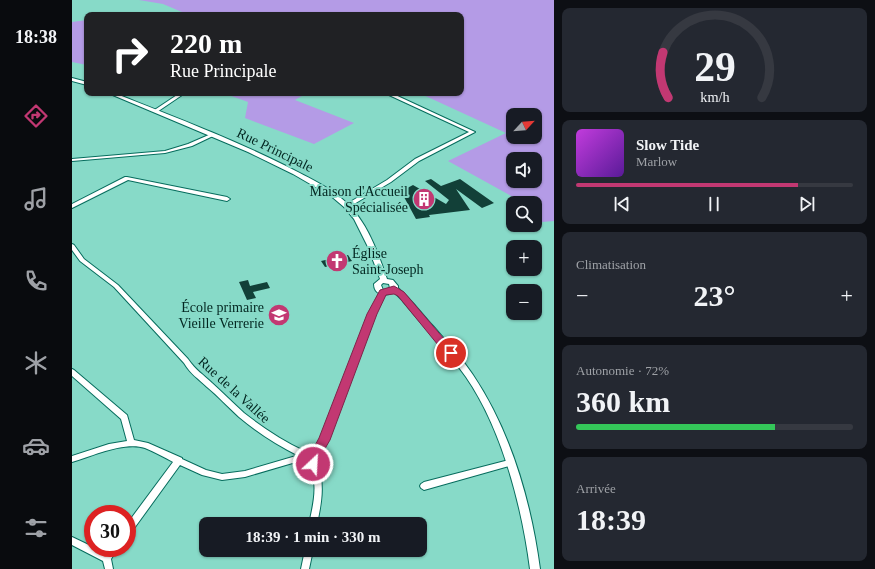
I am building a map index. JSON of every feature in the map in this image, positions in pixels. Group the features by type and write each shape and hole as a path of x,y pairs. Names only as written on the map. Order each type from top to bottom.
{"street":[{"path":"73,81 84,83"},
{"name":"Rue Principale","path":"118,96 213,134 304,178 335,196 347,206 359,222 384,281"},
{"path":"155,111 178,96"},
{"path":"347,206 388,181 417,160 473,132 393,96"},
{"path":"72,160 165,152 185,147 213,134"},
{"path":"72,206 127,178 227,199"},
{"name":"Rue de la Vallée","path":"72,246 82,260 116,286 186,361 190,369 201,379 209,384 256,428 305,457"},
{"path":"394,290 383,292 379,290 377,286 378,283 384,281 394,286 394,290 405,298 477,387 496,426 510,463 524,509 533,551 535,569"},
{"path":"316,453 324,440 372,314 383,292"},
{"path":"72,372 124,417 131,443"},
{"path":"72,459 109,447 131,443 145,445 205,473 222,477 263,470 305,457 309,452 319,455 319,460 313,464"},
{"path":"305,457 309,464 313,464 318,475 314,517"},
{"path":"136,519 179,460"},
{"path":"424,486 510,463"},
{"path":"72,541 107,558 109,569"},
{"path":"305,569 308,557"}],"shaded area":[{"path":"139,0 554,0 554,221 542,222 542,196 511,196 448,161 506,133 426,96 464,96 464,12 182,12 163,4"},
{"path":"84,20 84,64 72,62 72,22"},
{"path":"231,96 302,96 295,100 354,123 314,144 245,118 248,102"}],"building":[{"name":"Maison d'Accueil Spécialisée","path":"431,179 441,186 460,179 494,203 482,208 456,189 470,210 429,215 430,217 416,219 404,197 398,193 413,185 446,204 449,200 425,181"},
{"name":"Église Saint-Joseph","path":"348,255 352,261 325,267 321,261"},
{"path":"248,280 250,286 267,282 270,288 253,292 256,298 247,300 239,282"}],"place":[{"name":"Maison d'Accueil Spécialisée","path":"424,199"},
{"name":"Église Saint-Joseph","path":"337,261"},
{"name":"École primaire Vieille Verrerie","path":"279,315"}],"route":[{"path":"313,464 319,460 319,455 316,453 320,450 372,314 383,292 391,292 394,290 401,294 451,353"}]}
